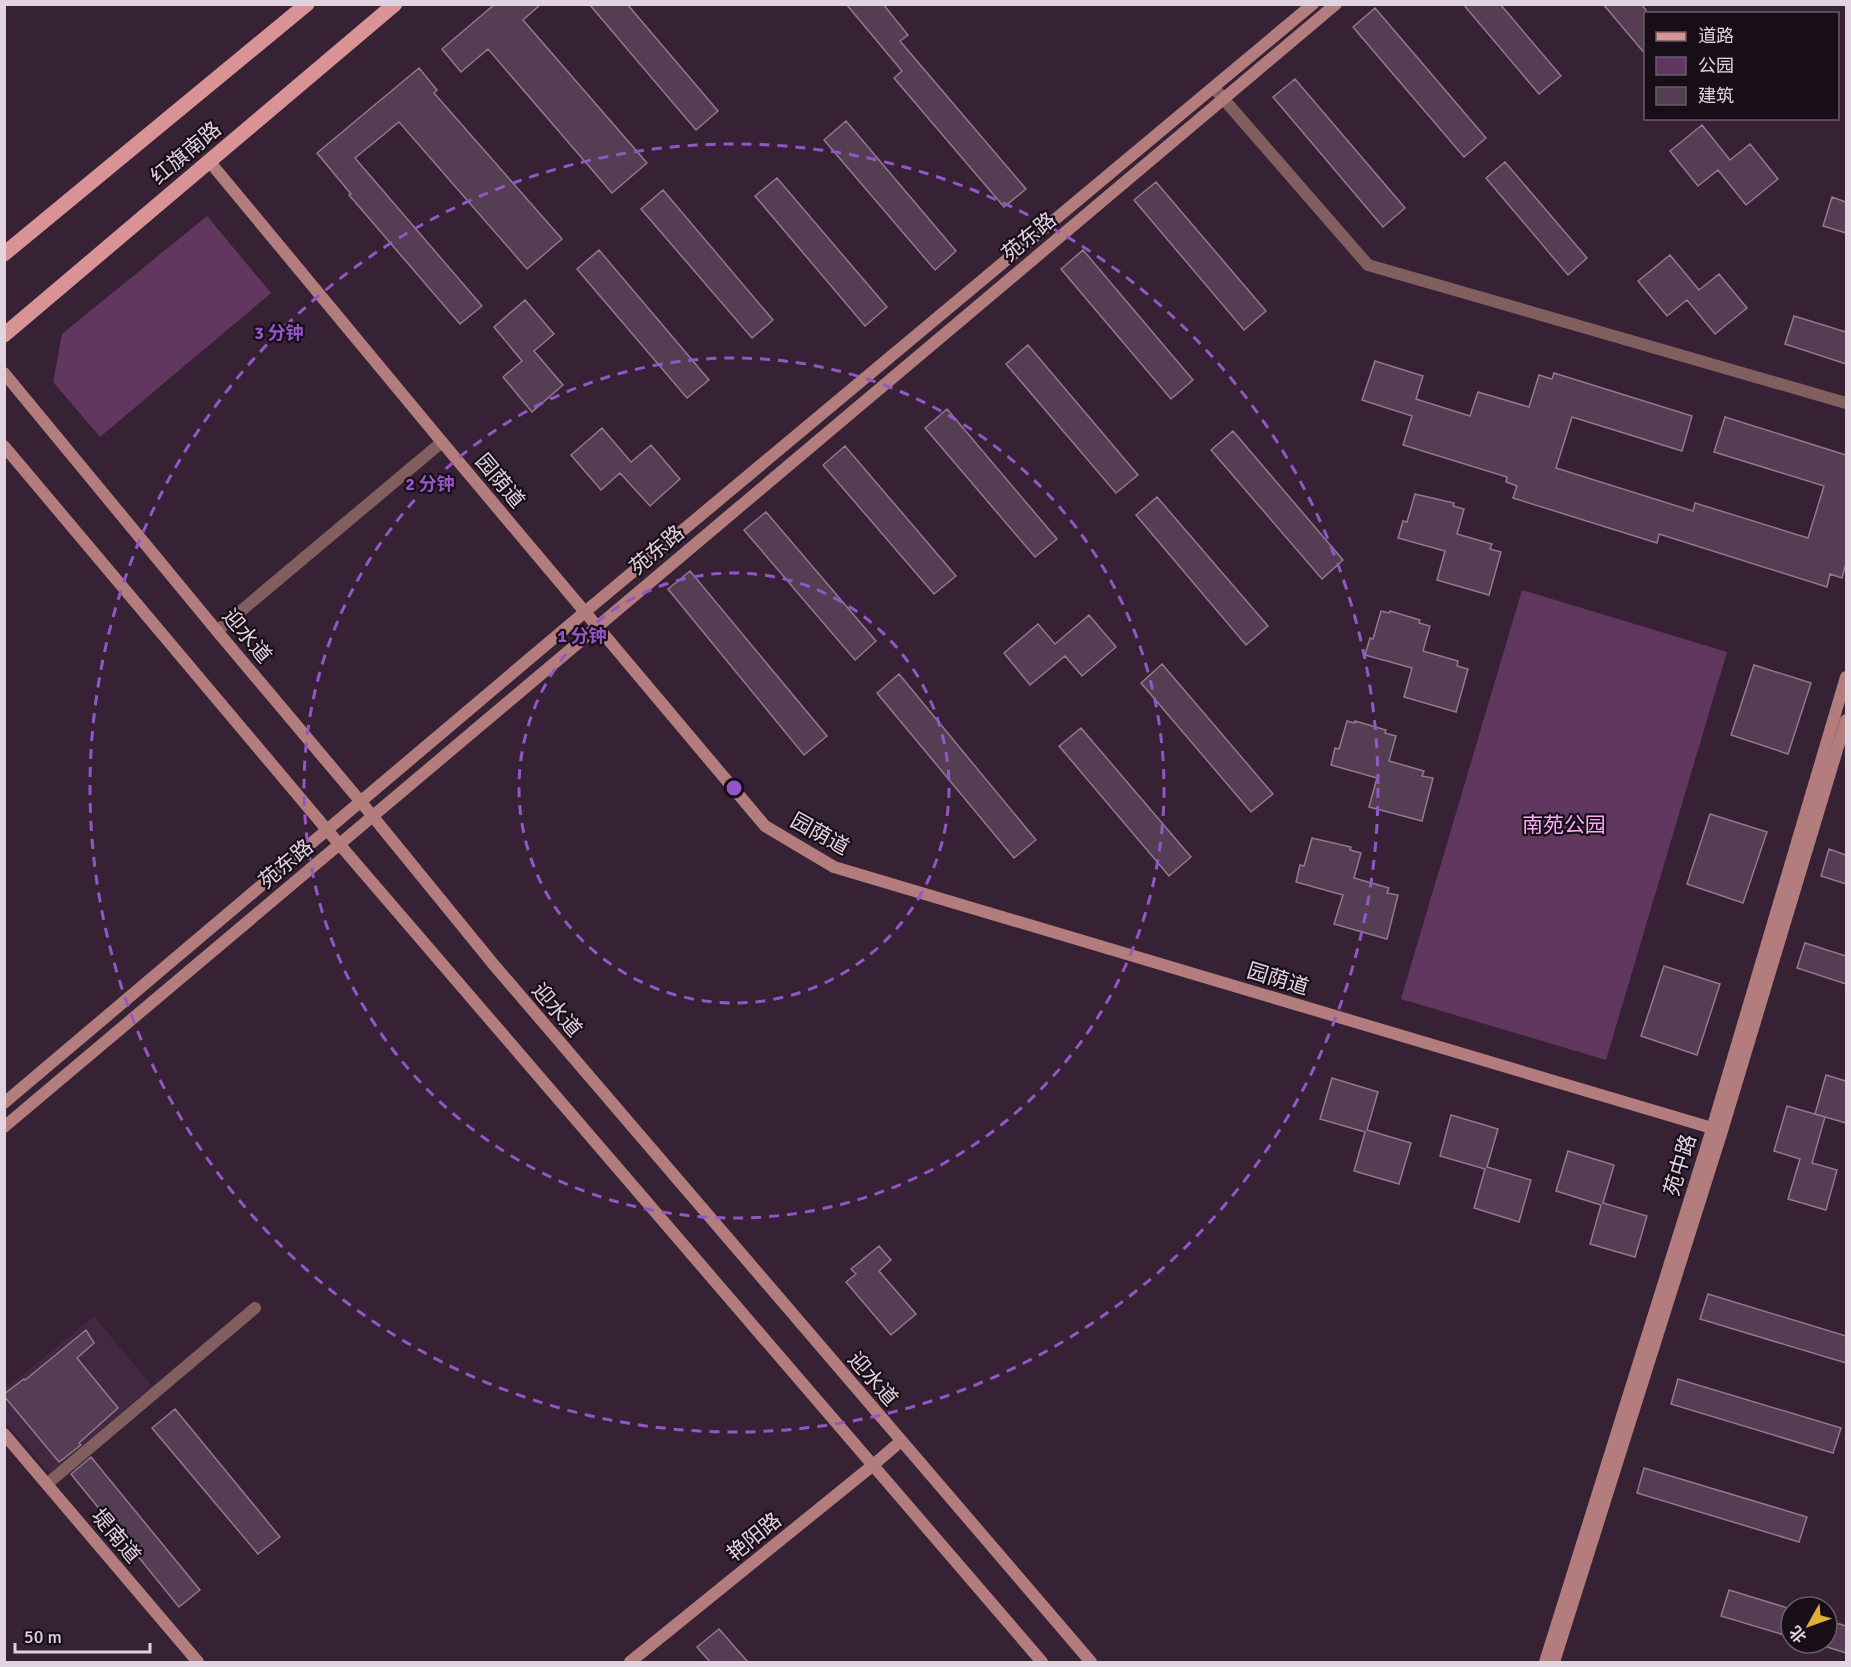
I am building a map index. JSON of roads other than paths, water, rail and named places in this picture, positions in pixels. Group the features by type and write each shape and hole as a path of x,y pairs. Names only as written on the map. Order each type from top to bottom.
{"main road":[{"name":"红旗南路","path":"4,254 307,4"},
{"name":"红旗南路","path":"4,335 395,4"}],"street":[{"name":"苑东路","path":"4,1103 586,611 1313,4"},
{"name":"苑东路","path":"4,1127 1336,4"},
{"path":"1214,88 1368,265 1846,403"},
{"name":"园荫道","path":"209,161 765,826 834,867 1717,1130"},
{"name":"迎水道","path":"4,373 361,801 494,965 1091,1662"},
{"path":"217,631 442,442"},
{"path":"4,446 339,844 1042,1662"},
{"name":"苑中路","path":"1545,1662 1717,1130 1846,677"},
{"name":"苑中路","path":"1554,1662 1717,1130 1846,720"},
{"path":"47,1484 255,1308"},
{"name":"堤南道","path":"4,1434 198,1662"},
{"name":"艳阳路","path":"630,1662 901,1441"}],"park label":[{"name":"南苑公园","path":"1564,825"}]}
